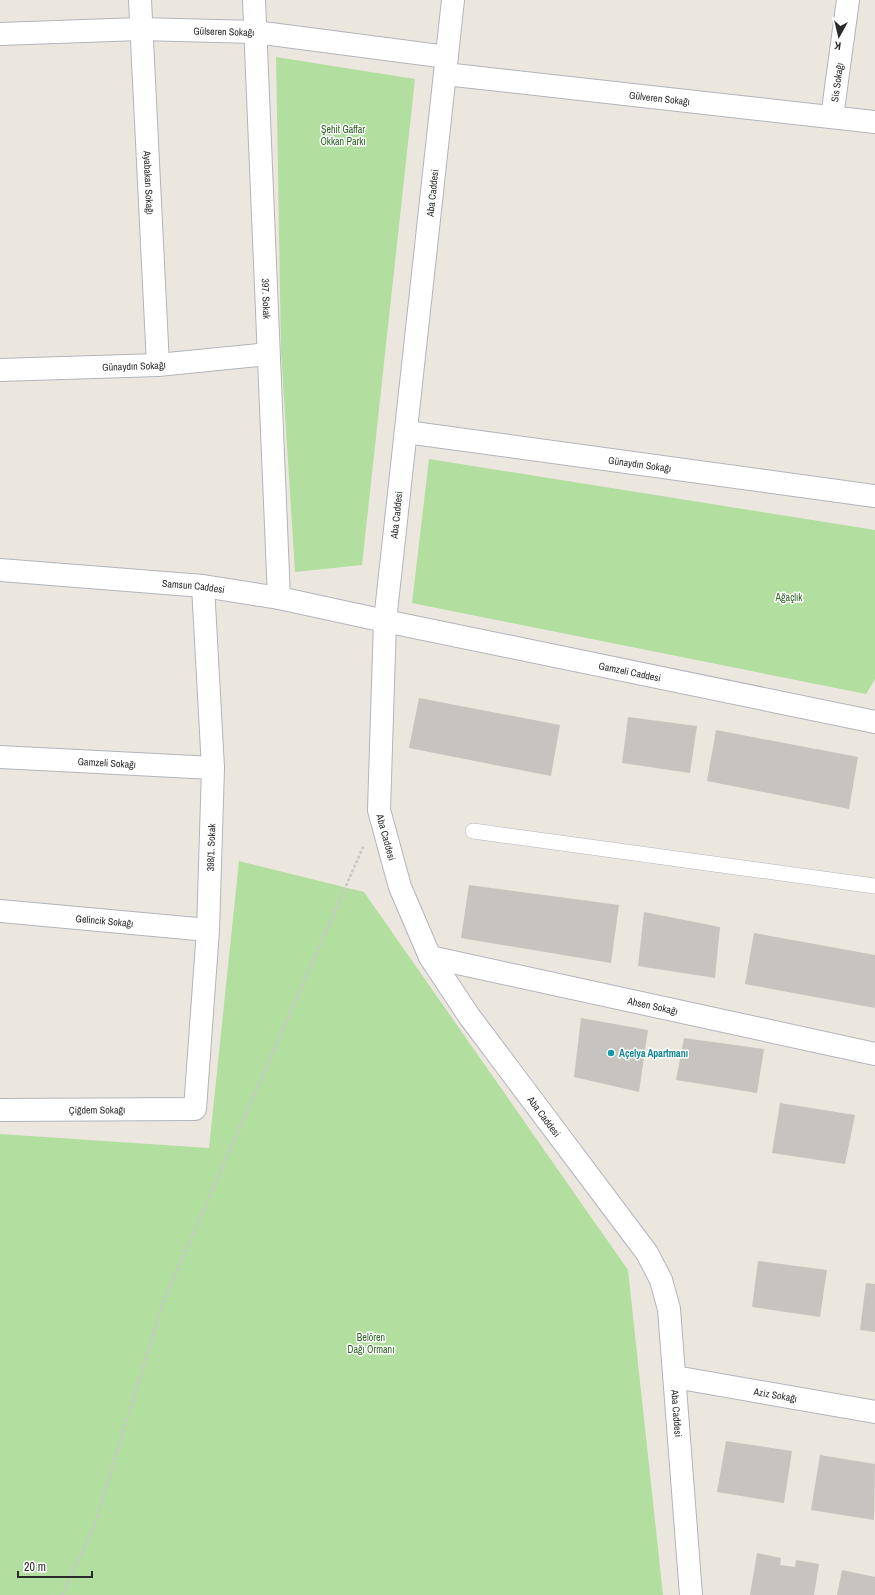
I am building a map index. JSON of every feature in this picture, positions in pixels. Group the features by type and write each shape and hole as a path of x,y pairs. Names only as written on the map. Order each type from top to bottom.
{"street":[{"name":"Ayabakan Sokağı","path":"140,0 140,29 158,365"},
{"name":"397. Sokak","path":"254,0 278,598"},
{"name":"Aba Caddesi","path":"453,0 385,621 379,810 400,888 430,957 469,1016 647,1253 661,1280 669,1309 691,1595"},
{"name":"Sis Sokağı","path":"832,117 848,0"},
{"name":"Gülseren Sokağı","path":"0,34 140,29 255,32 446,66"},
{"name":"Gülveren Sokağı","path":"446,66 875,122"},
{"name":"Günaydın Sokağı","path":"0,370 158,365 268,354"},
{"name":"Günaydın Sokağı","path":"406,432 875,496"},
{"name":"Samsun Caddesi","path":"0,570 203,586 278,598 385,621"},
{"name":"398/1. Sokak","path":"194,1109 208,930 213,768 203,586"},
{"name":"Gamzeli Caddesi","path":"385,621 875,722"},
{"name":"Gamzeli Sokağı","path":"0,757 213,768"},
{"name":"Gelincik Sokağı","path":"0,911 208,930"},
{"name":"Ahsen Sokağı","path":"430,957 875,1054"},
{"name":"Çiğdem Sokağı","path":"0,1110 194,1109"},
{"name":"Aziz Sokağı","path":"675,1377 875,1412"}],"lane":[{"path":"472,831 875,886"}],"path":[{"path":"62,1595 93,1529 164,1300 379,810"}],"green space":[{"name":"Şehit Gaffar Okkan Parkı","path":"276,57 415,79 362,565 295,572 281,351"},
{"name":"Ağaçlık","path":"429,459 875,530 875,679 866,694 412,603"},
{"name":"Belören Dağı Ormanı","path":"239,861 364,892 628,1270 663,1595 0,1595 0,1134 209,1148"}],"building":[{"path":"419,698 560,725 551,776 409,748"},
{"path":"628,717 697,726 690,773 622,763"},
{"path":"716,730 858,757 849,809 707,781"},
{"path":"469,885 619,905 611,963 461,938"},
{"path":"644,912 720,927 715,978 638,966"},
{"path":"754,933 875,955 875,1008 745,984"},
{"name":"Açelya Apartmanı","path":"581,1018 648,1030 639,1092 574,1077"},
{"path":"684,1038 764,1049 757,1093 676,1080"},
{"path":"780,1103 855,1115 845,1164 772,1153"},
{"path":"758,1261 827,1270 820,1317 752,1307"},
{"path":"866,1283 875,1284 875,1332 860,1330"},
{"path":"726,1441 792,1451 784,1503 717,1492"},
{"path":"820,1455 875,1464 874,1520 811,1510"},
{"path":"757,1553 781,1558 780,1565 795,1567 796,1560 819,1564 814,1595 750,1595"},
{"path":"842,1570 875,1577 875,1595 837,1595"}],"place":[{"name":"Açelya Apartmanı","path":"611,1053"}]}
